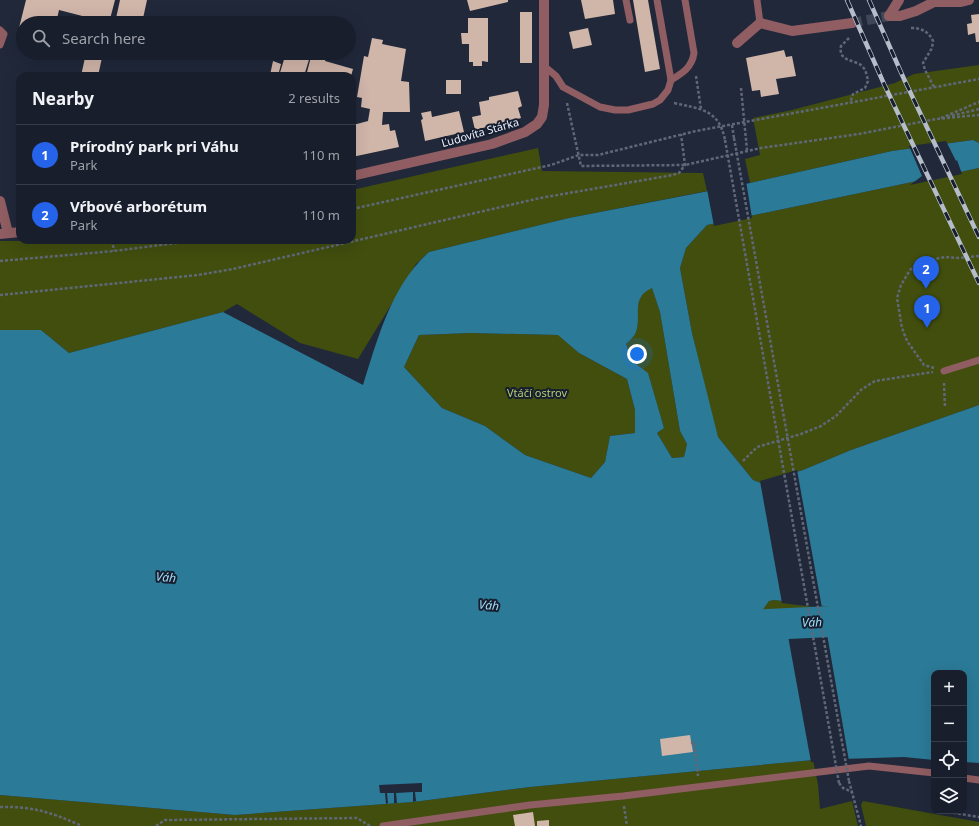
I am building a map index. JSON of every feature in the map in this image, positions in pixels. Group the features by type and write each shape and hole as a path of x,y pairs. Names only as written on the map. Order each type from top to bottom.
{"street":[{"name":"Ľudovíta Stárka","path":"356,175 492,144 525,132 537,124 542,117 544,105 544,0"},
{"path":"899,0 889,16 900,16 916,11 930,1 969,0"},
{"path":"737,42 760,23 792,31 852,23"},
{"path":"0,201 4,233 16,232"}],"lane":[{"path":"626,0 630,20"},
{"path":"657,0 672,80"},
{"path":"545,67 556,76 563,87 600,107 615,110 628,110 643,108 660,100 668,90 672,80 688,68 693,61 694,53 685,0"},
{"path":"757,0 760,23"},
{"path":"0,30 4,34 0,45"},
{"path":"944,371 979,360"},
{"path":"383,826 530,805 623,796 869,766 931,773"},
{"path":"967,778 979,780"}],"path":[{"path":"905,25 911,28 926,31 933,41 932,48 923,63 924,70 934,87"},
{"path":"850,103 853,94 865,88 868,81 864,68 847,60 842,54 842,46 851,36"},
{"path":"693,61 701,109"},
{"path":"356,208 551,165 579,154 598,154 681,134 979,79"},
{"path":"563,87 581,166 685,165 747,150 859,134 936,119 979,108"},
{"path":"741,88 747,150"},
{"path":"660,100 701,109 715,116 722,126 839,783 843,788 852,792"},
{"path":"936,119 979,102"},
{"path":"936,119 979,115"},
{"path":"732,125 849,781 861,826"},
{"path":"356,241 540,198 673,175 679,173 685,165 681,134"},
{"path":"113,244 114,251"},
{"path":"0,261 114,251 169,244"},
{"path":"0,295 198,275 233,270 344,244"},
{"path":"944,371 924,365 907,341 902,328 897,298 901,285 910,270 920,262 945,257 959,258 979,256"},
{"path":"944,371 945,408"},
{"path":"743,461 757,447 801,434 821,426 836,416 862,389 876,381 944,371"},
{"path":"691,743 694,742 697,767"},
{"path":"0,807 15,806 50,812 82,826"},
{"path":"960,814 979,817"},
{"path":"156,826 165,820 356,818 370,826"},
{"path":"626,819 627,826"}],"green space":[{"path":"979,65 979,143 973,140 892,151 750,183 745,159 760,155 753,118 792,110 895,83 914,74"},
{"path":"538,148 542,171 703,173 707,191 569,218 429,252 416,264 358,359 300,343 237,304 223,312 69,353 41,330 0,330 0,241 16,241 16,244 356,244 356,189"},
{"path":"979,168 979,405 851,450 803,470 761,483 753,480 718,437 714,425 692,333 680,268 686,248 707,225"},
{"path":"652,287 660,312 680,431 687,444 684,457 672,458 657,433 664,428 648,374 631,361 626,344 636,332 638,325 638,307 641,296 645,291"},
{"name":"Vtáčí ostrov","path":"471,333 559,335 579,353 627,379 635,410 635,433 610,436 605,462 591,478 525,455 485,426 442,408 404,367 419,335"},
{"path":"774,600 832,607 843,613 843,630 835,635 788,639 781,634 767,634 756,618 769,601"},
{"path":"813,760 818,784 820,809 852,801 858,826 0,826 0,795 235,815 413,802 530,787"},
{"path":"863,801 979,822 979,826 866,826 861,805"}],"water":[{"path":"973,140 979,143 979,168 707,225 686,248 680,268 692,333 718,437 753,480 761,483 803,470 851,450 979,405 979,763 967,762 967,670 931,670 931,760 904,757 813,760 530,787 413,802 235,815 0,795 0,330 41,330 69,353 223,312 363,385 380,331 395,297 416,266 429,252 569,218 750,183 892,151","holes":["652,288 660,312 680,431 687,444 684,457 672,458 657,433 664,428 648,373 632,361 626,344 633,337 638,326 638,307 641,297 645,292","471,333 558,335 579,353 627,379 635,410 635,433 610,436 605,462 591,478 525,455 485,426 442,408 404,367 419,335","774,600 832,607 843,613 843,630 835,635 788,639 781,634 767,634 756,619 769,601"]}],"pier":[{"path":"946,141 956,161 957,160 962,174 910,185 922,176 909,146"},
{"path":"746,181 752,218 714,226 707,189"},
{"path":"797,470 822,608 782,603 760,481"},
{"path":"827,634 849,761 811,762 788,636"},
{"path":"422,783 422,792 415,792 416,801 413,802 413,792 396,793 397,803 394,803 394,793 387,793 388,803 386,804 385,793 380,793 379,785"}],"building":[{"path":"26,0 115,0 111,16 82,16 59,10 58,16 22,16"},
{"path":"120,0 147,0 144,16 117,16"},
{"path":"467,0 508,0 508,2 470,11"},
{"path":"581,0 613,0 615,14 585,19"},
{"path":"633,0 648,0 660,69 645,72"},
{"path":"520,12 532,12 532,63 520,63"},
{"path":"979,14 979,42 976,42 975,33 968,35 967,24 972,23 971,15"},
{"path":"468,18 488,18 488,62 482,61 482,66 473,66 473,62 469,62 469,44 462,44 461,33 468,33"},
{"path":"588,28 592,45 573,49 569,32"},
{"path":"372,38 383,40 382,44 406,49 401,81 409,82 410,112 383,112 382,125 389,124 390,131 395,130 399,147 356,156 356,124 368,121 370,109 361,107 362,98 357,97 364,56 368,57"},
{"path":"784,50 786,57 792,56 796,76 776,79 779,94 761,97 760,90 752,91 746,58"},
{"path":"84,60 101,60 99,72 82,72"},
{"path":"284,60 309,60 305,72 280,72"},
{"path":"310,60 325,60 353,69 352,72 307,72"},
{"path":"273,61 281,64 279,72 271,72"},
{"path":"446,80 461,80 461,94 446,94"},
{"path":"518,91 522,106 518,108 521,118 475,130 472,117 481,115 479,102 489,100 489,97"},
{"path":"431,111 432,117 459,111 464,132 425,141 421,113"},
{"path":"690,735 693,752 662,756 660,739"},
{"path":"533,812 535,826 515,826 513,815"},
{"path":"549,820 549,826 537,826 537,821"}],"waterway":[{"name":"Váh","path":"718,624 736,626 884,619"}],"tunnel":[{"path":"852,23 889,16"}],"railway":[{"path":"847,0 884,84 979,283"},
{"path":"869,0 904,79 979,237"}],"place":[{"name":"Vŕbové arborétum","path":"926,289"},
{"name":"Prírodný park pri Váhu","path":"927,328"}]}
